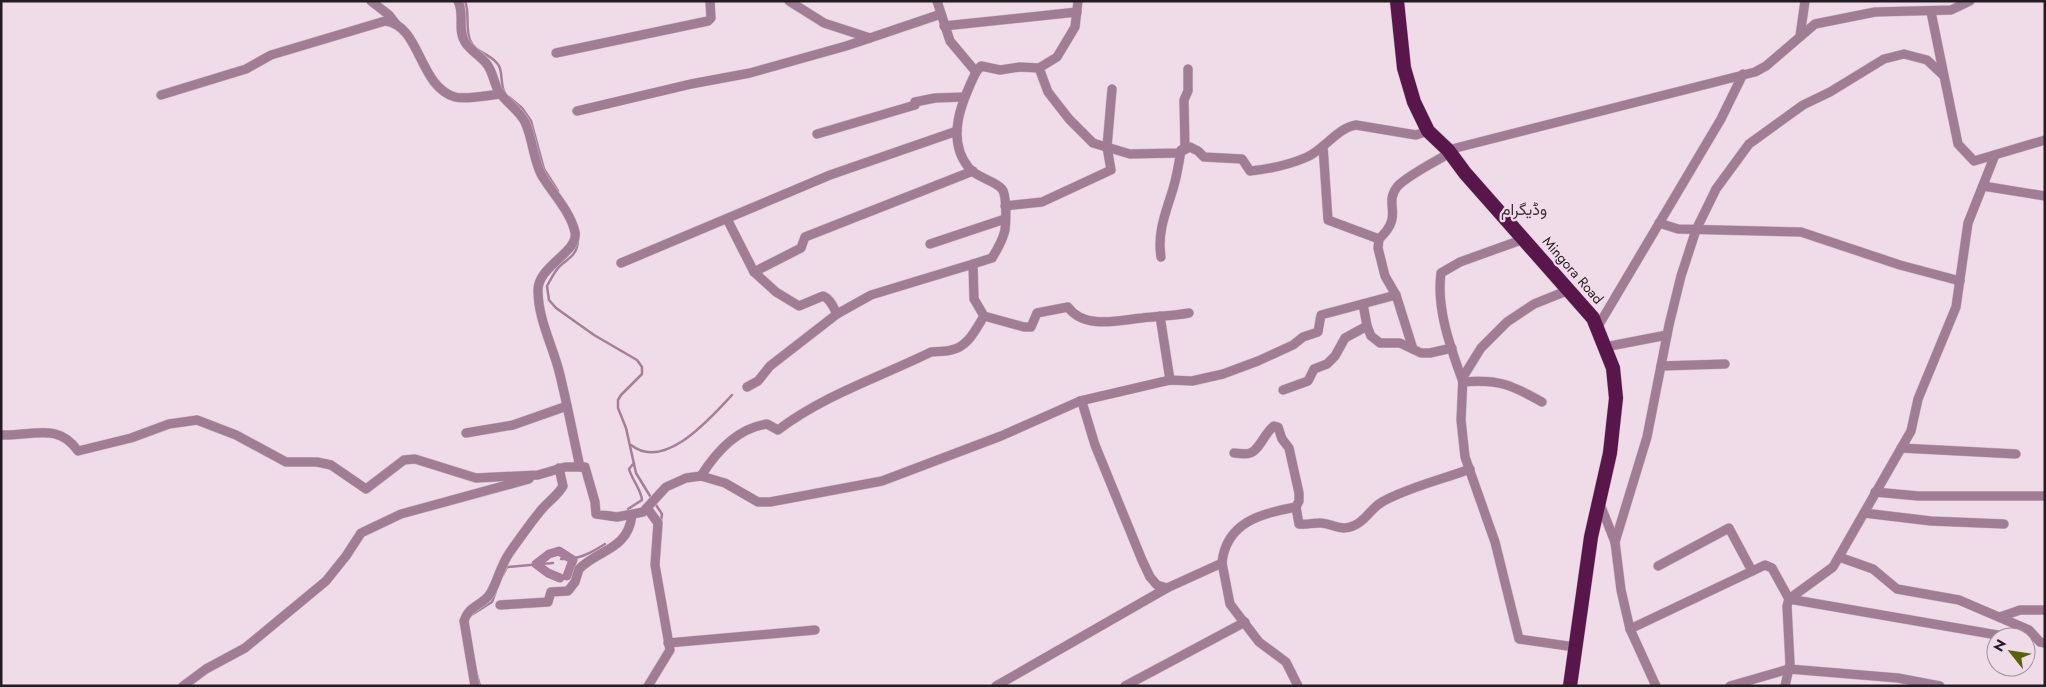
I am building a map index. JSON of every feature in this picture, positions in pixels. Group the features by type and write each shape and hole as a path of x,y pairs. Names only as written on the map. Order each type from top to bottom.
{"highway":[{"name":"Mingora Road","path":"1397,1 1404,68 1414,102 1428,131 1449,152 1593,318 1613,368 1616,398 1610,453 1591,537 1570,686"}],"street":[{"path":"371,1 412,41 429,77 447,94 457,98 501,94"},
{"path":"458,1 462,12 462,36 465,42 492,71 497,89 525,122 538,168 559,200 574,231 575,237 571,244 559,259 545,271 540,280 538,290 542,322 558,369 580,467"},
{"path":"556,53 708,21 711,18 710,1"},
{"path":"789,1 824,23 870,38"},
{"path":"937,1 950,41 976,72"},
{"path":"747,387 758,381 770,366 837,314 871,294 992,258 1005,231 1006,197 1002,189 970,168 956,145 964,98 976,72 981,66 1000,70 1020,67 1039,68 1057,57 1075,27 1078,1"},
{"path":"1800,36 1805,1"},
{"path":"1413,349 1396,295 1385,276 1378,248 1379,238 1390,227 1394,216 1393,195 1398,185 1449,152 1755,72 1766,66 1815,24 1875,12 1951,10 1970,1"},
{"path":"944,26 1077,12"},
{"path":"1931,12 1958,144 1974,161 2045,140"},
{"path":"577,111 691,84 750,73 870,38 941,14"},
{"path":"161,95 246,69 271,54 385,21 396,24"},
{"path":"1615,542 1647,437 1667,335 1681,276 1696,230 1716,189 1749,144 1803,105 1830,92 1884,59 1904,54 1927,60 1943,75"},
{"path":"1039,68 1048,92 1069,119 1093,143 1130,154 1172,153 1194,148 1204,158 1242,158 1250,171 1270,169 1308,156 1334,136 1351,126 1356,125 1416,135 1428,131"},
{"path":"1161,257 1158,243 1161,226 1183,150 1184,100 1188,91 1188,70"},
{"path":"1597,328 1721,120 1743,74"},
{"path":"1006,206 1042,202 1111,170 1107,147 1112,89"},
{"path":"817,134 915,105 915,102 934,98 964,98"},
{"path":"621,263 830,175 957,131"},
{"path":"1323,146 1328,220 1379,238"},
{"path":"1785,686 1790,664 1787,606 1789,599 1833,567 1911,431 1918,399 1956,307 1968,223 1995,155"},
{"path":"754,272 801,248 805,237 973,171"},
{"path":"1983,186 2045,196"},
{"path":"728,219 754,272 776,292 799,306 822,296 826,297 837,314"},
{"path":"930,244 1005,219"},
{"path":"1659,223 1678,229 1801,232 1900,265 1960,281"},
{"path":"1463,382 1452,348 1439,289 1442,273 1460,262 1524,239"},
{"path":"973,264 974,299 984,316 1024,328 1031,327 1037,313 1068,307 1072,312 1096,321 1108,322 1189,313"},
{"path":"1569,290 1534,304 1507,322 1481,348 1463,377 1461,420 1465,457 1495,542 1519,639 1576,647"},
{"path":"183,686 206,669 245,648 326,581 361,533 401,514 532,479 559,468 585,467 596,502 596,514 617,517 643,512 666,487 686,478 701,476 725,483 758,502 770,502 882,481 1001,436 1080,401 1170,380 1200,380 1223,374 1258,361 1293,345 1302,337 1318,332 1321,315 1396,295"},
{"path":"1363,304 1371,336 1380,343 1400,343 1421,353 1452,348"},
{"path":"701,476 718,451 748,430 767,424 778,430 800,413 823,400 888,373 931,352 952,350 970,339 984,316"},
{"path":"1160,316 1170,380"},
{"path":"1283,390 1308,381 1314,369 1327,364 1335,356 1345,338 1367,326"},
{"path":"1604,347 1667,335"},
{"path":"1661,366 1725,364"},
{"path":"1463,382 1486,380 1513,385 1542,402"},
{"path":"1080,401 1082,402 1095,444 1142,560 1150,577 1157,585 1168,588"},
{"path":"466,433 513,425 567,406"},
{"path":"1,435 55,432 71,439 78,451 131,438 169,424 197,420 236,435 286,462 317,462 331,465 366,489 404,460 416,459 476,478 538,475"},
{"path":"1234,453 1250,454 1256,450 1268,431 1274,426 1278,427 1282,439 1289,448 1299,494 1299,501 1296,507 1300,524 1319,523 1333,527 1352,527 1362,521 1380,503 1394,496 1470,469"},
{"path":"1901,448 2016,454"},
{"path":"475,686 464,621 466,615 471,608 489,595 500,567 510,551 541,510 560,493 563,486 559,468"},
{"path":"1875,492 1918,496 2045,496"},
{"path":"1599,501 1615,542 1621,590 1630,629 1656,686"},
{"path":"1296,507 1269,512 1245,522 1224,548 1222,562 1230,604 1259,642 1286,662 1298,686"},
{"path":"647,508 658,524 655,565 670,650 648,686"},
{"path":"1864,513 1931,521 2004,524"},
{"path":"500,605 548,602 551,592 568,591 575,582 579,569 609,550 628,532 632,515"},
{"path":"1658,566 1729,528 1752,571"},
{"path":"1839,557 1873,569 1897,589 1959,600 2000,617 2029,630 2042,643"},
{"path":"996,686 1168,588 1222,562"},
{"path":"1630,629 1765,565 1772,568 1789,599"},
{"path":"1789,599 1986,633"},
{"path":"2000,617 2020,610 2045,610"},
{"path":"1125,686 1245,622"},
{"path":"668,643 815,630"},
{"path":"1730,686 1789,669 1898,678 1940,686"}],"waterway":[{"path":"465,1 470,40 476,48 493,59 499,66 505,93"},
{"path":"509,97 522,108 531,121 544,169 558,191"},
{"path":"578,239 575,251 557,269 547,286 549,300 556,308 594,335 637,360 642,367 642,374 618,400 618,408 626,428 636,473 650,496"},
{"path":"631,445 644,452 658,452 672,447 700,428 732,395"},
{"path":"628,509 642,500 629,469 634,463"},
{"path":"656,505 662,514 661,521"},
{"path":"561,559 584,555 605,544"},
{"path":"560,578 548,573 536,564 549,554 559,551 573,560 567,576"},
{"path":"503,575 507,567 553,563"},
{"path":"473,614 492,602 496,591"},
{"path":"477,675 480,686"}],"district":[{"name":"وڈیگرام","path":"1524,209"}]}
